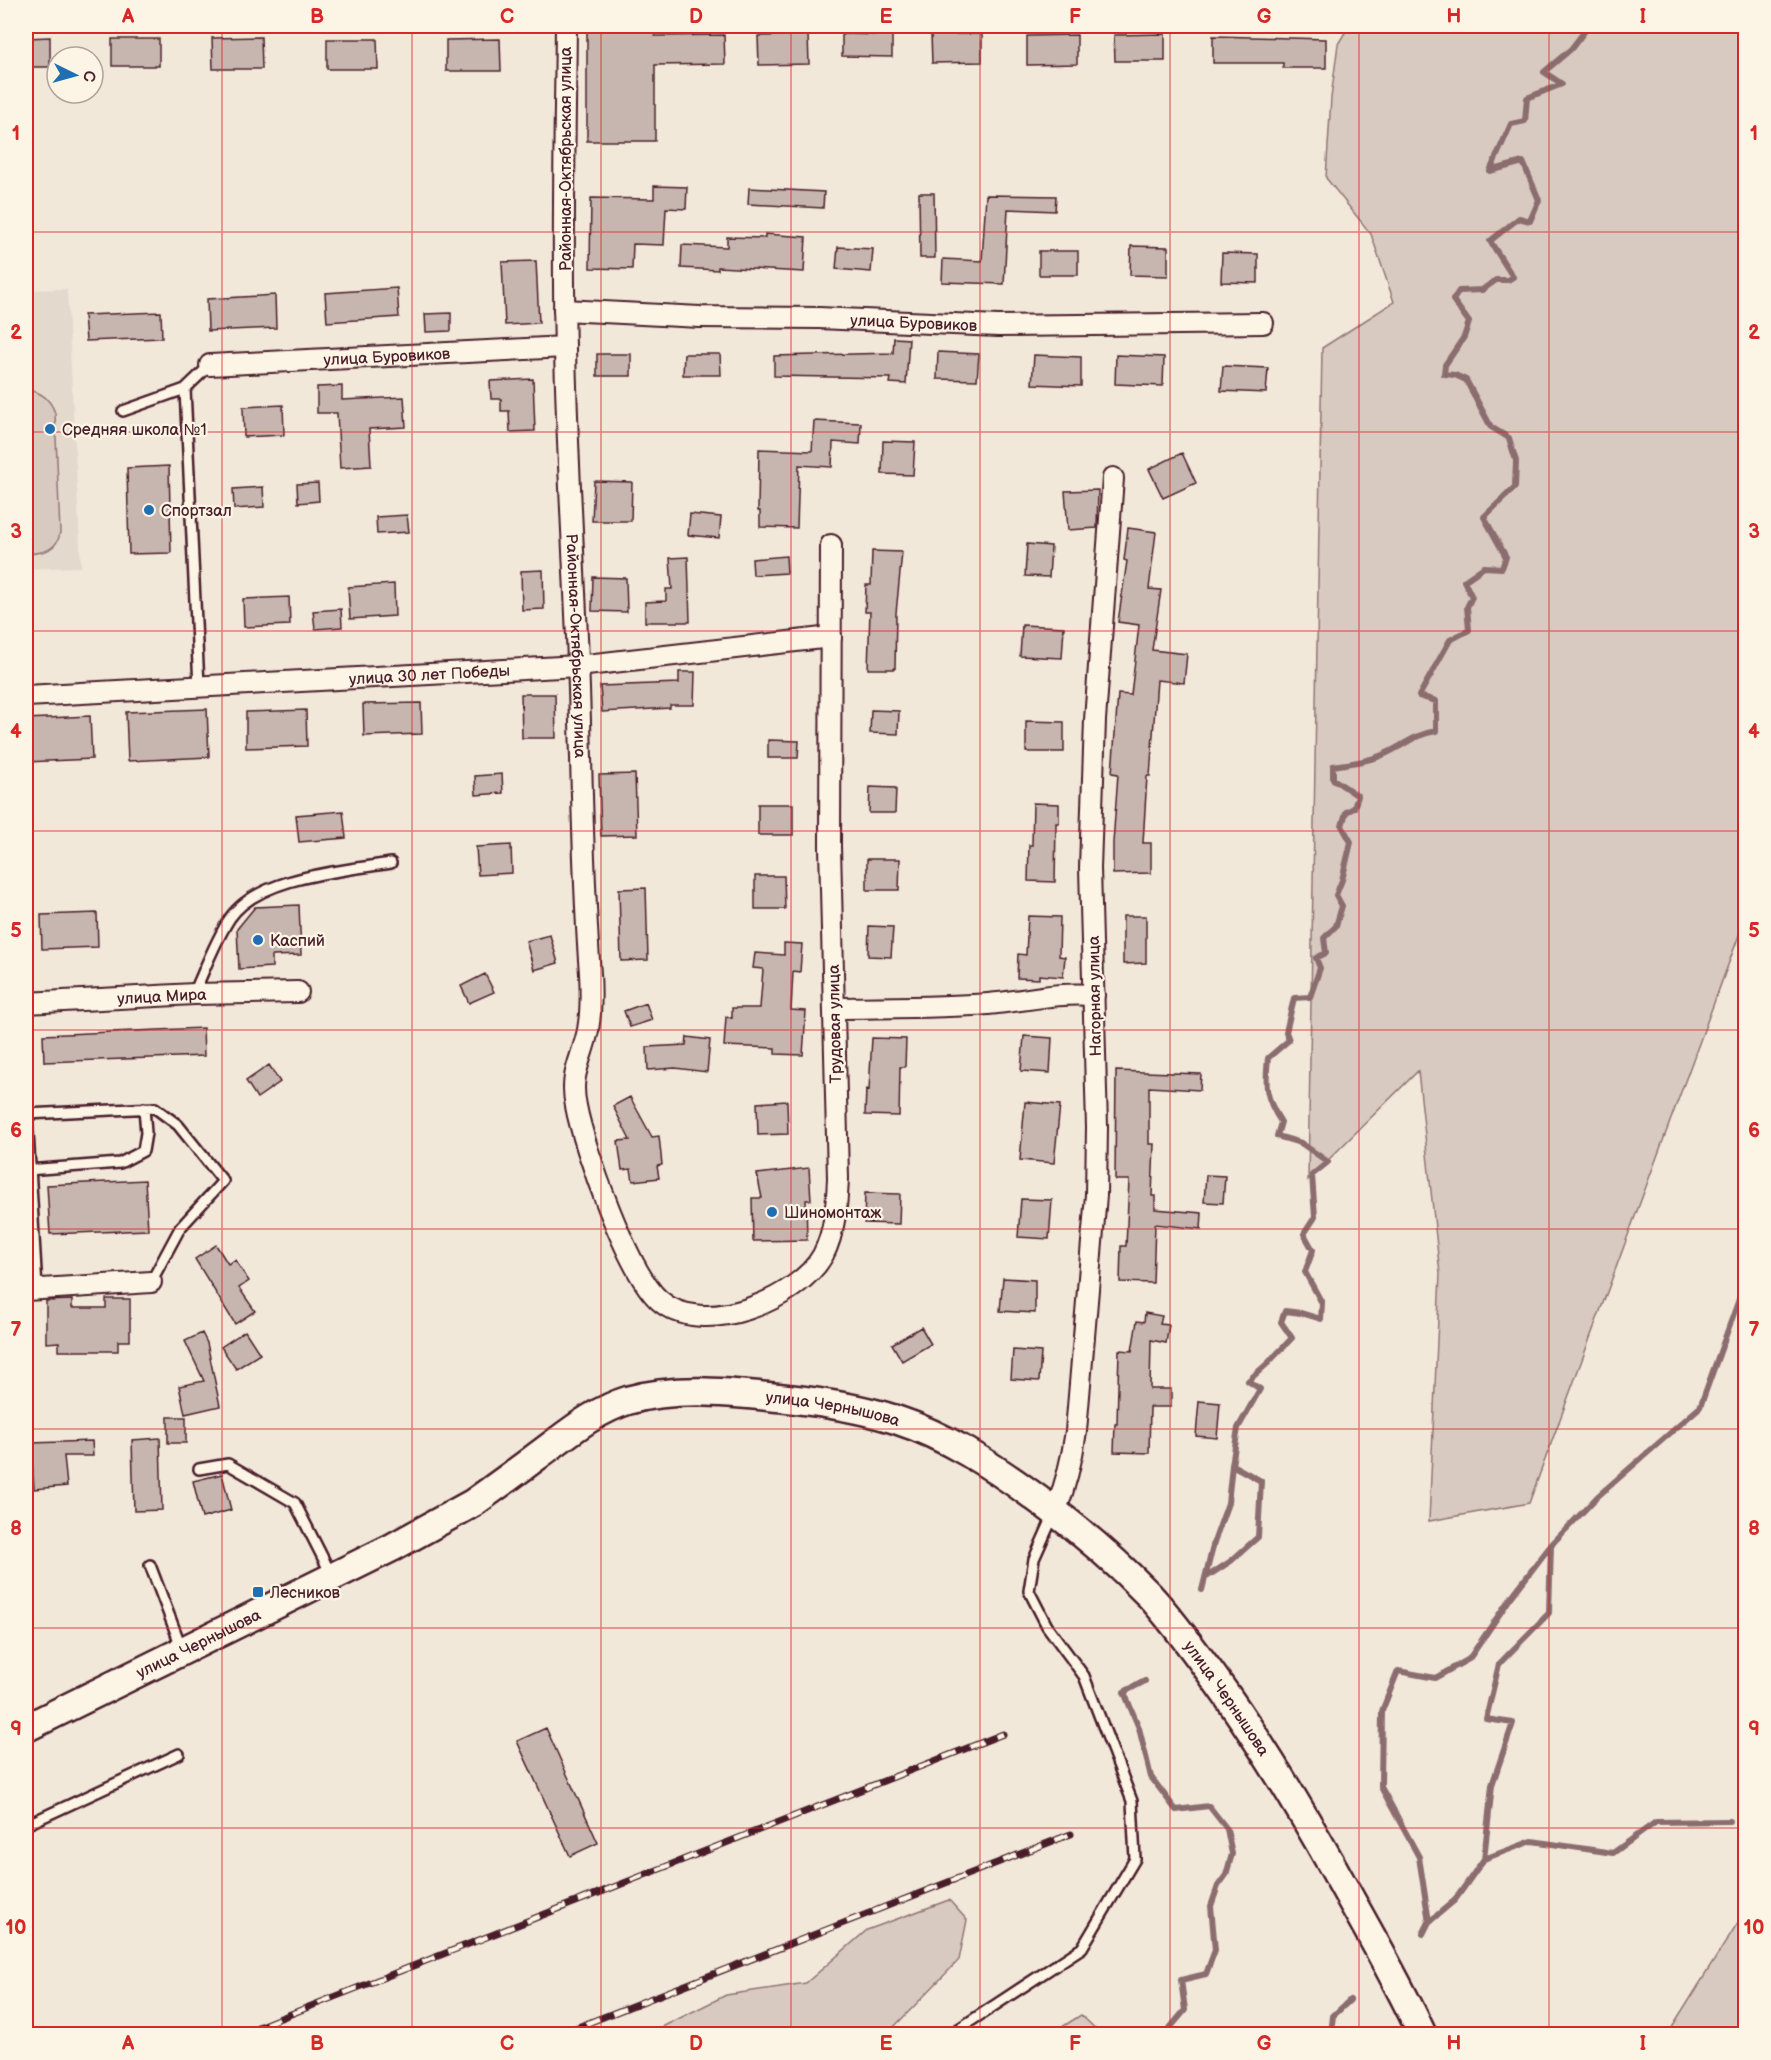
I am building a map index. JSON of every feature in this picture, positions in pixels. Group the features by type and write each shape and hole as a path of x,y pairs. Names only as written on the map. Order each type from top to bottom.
{"main road":[{"name":"улица Чернышова","path":"26,1728 393,1546 473,1503 600,1412 629,1400 701,1391 838,1406 898,1420 933,1434 987,1464 1055,1512 1102,1551 1151,1598 1186,1640 1235,1706 1309,1824 1404,1994 1422,2034"}],"street":[{"name":"Районная-Октябрьская улица","path":"566,26 564,310 584,883 591,980 588,1032 576,1066 575,1104 593,1165 629,1252"},
{"name":"улица Буровиков","path":"564,310 700,317 819,318 998,326 1263,323"},
{"name":"улица Буровиков","path":"210,365 565,347"},
{"name":"Нагорная улица","path":"1055,1512 1072,1463 1095,1195 1097,1127 1090,867 1095,720 1113,478"},
{"name":"Трудовая улица","path":"629,1252 641,1277 662,1304 678,1311 711,1318 731,1315 766,1301 800,1281 816,1264 826,1247 837,1204 838,1178 830,847 831,545"},
{"name":"улица 30 лет Победы","path":"26,696 578,666 831,637"},
{"name":"улица Мира","path":"26,1003 194,994 298,992"},
{"path":"834,1008 943,1007 991,1004 1069,993 1094,995"},
{"path":"31,1289 151,1282"}],"lane":[{"path":"123,411 185,389 210,365"},
{"path":"185,389 199,686"},
{"path":"194,994 231,917 246,902 266,889 287,882 392,863"},
{"path":"26,1096 31,1289"},
{"path":"28,1170 120,1163 143,1151 146,1133 144,1108"},
{"path":"26,1114 155,1108 178,1125 224,1181 180,1228 151,1282"},
{"path":"199,1469 228,1464 296,1503 332,1576"},
{"path":"951,2034 1083,1948 1135,1859 1132,1801 1084,1676 1047,1626 1029,1591 1034,1559 1055,1512"},
{"path":"150,1564 183,1651"},
{"path":"26,1826 179,1754"}],"shaded area":[{"path":"1349,26 1745,26 1745,919 1529,1503 1429,1521 1440,1274 1418,1071 1308,1180 1322,348 1394,302 1371,234 1326,178 1331,98 1338,44"},
{"name":"Средняя школа №1","path":"67,289 81,567 26,569 26,290"},
{"path":"26,390 44,396 55,413 60,532 53,547 43,552 26,554"},
{"path":"949,1900 967,1920 959,1960 887,2034 648,2034 726,1995 806,1983 867,1930"},
{"path":"1745,1911 1745,2034 1668,2034"},
{"path":"1081,2015 1101,2034 1051,2034"}],"building":[{"path":"587,27 655,27 655,36 724,35 725,64 655,65 655,141 587,141"},
{"path":"842,34 892,35 892,57 842,56"},
{"path":"931,34 982,34 982,62 932,63"},
{"path":"1165,34 1165,61 1115,61 1114,35"},
{"path":"808,35 809,64 759,65 758,36"},
{"path":"1077,35 1077,64 1027,65 1027,36"},
{"path":"1213,36 1326,39 1326,68 1283,68 1283,63 1213,63"},
{"path":"50,37 50,45 45,45 45,67 26,67 26,38"},
{"path":"261,37 262,69 213,69 212,38"},
{"path":"112,39 159,39 159,66 112,66"},
{"path":"327,39 377,39 378,69 327,69"},
{"path":"500,39 501,71 446,71 446,40"},
{"path":"654,186 687,187 686,209 666,208 664,245 633,244 632,269 590,268 591,198 654,199"},
{"path":"749,188 824,192 823,208 748,204"},
{"path":"919,193 934,193 935,258 920,258"},
{"path":"986,195 1056,196 1055,211 1008,209 1004,284 942,282 943,259 982,261"},
{"path":"765,234 806,237 804,272 718,267 718,270 681,268 682,245 727,247 727,237 765,238"},
{"path":"1131,246 1168,247 1168,276 1130,275"},
{"path":"838,247 873,249 871,272 836,269"},
{"path":"1039,251 1078,251 1078,275 1039,275"},
{"path":"1222,253 1258,254 1258,283 1221,282"},
{"path":"536,261 539,323 505,325 502,262"},
{"path":"397,288 399,317 327,322 325,293"},
{"path":"275,295 276,328 208,331 207,299"},
{"path":"161,312 162,338 86,341 84,315"},
{"path":"451,313 451,331 426,332 425,314"},
{"path":"894,338 909,339 906,384 890,383 891,378 774,376 774,356 893,353"},
{"path":"938,352 979,354 977,380 937,379"},
{"path":"597,354 631,354 631,376 597,376"},
{"path":"684,354 720,354 721,375 683,375"},
{"path":"1034,355 1081,357 1081,386 1032,384"},
{"path":"1116,355 1164,357 1163,386 1115,384"},
{"path":"1223,366 1268,368 1266,393 1221,391"},
{"path":"533,379 535,431 510,432 509,411 501,411 501,399 491,399 490,381"},
{"path":"342,386 342,400 404,397 406,427 369,429 371,466 340,468 337,413 317,413 317,387"},
{"path":"283,405 284,435 244,437 243,407"},
{"path":"814,421 861,423 860,444 833,442 832,467 799,465 797,528 760,527 759,449 812,451"},
{"path":"883,441 915,442 913,475 882,474"},
{"path":"1182,453 1196,483 1163,498 1149,469"},
{"name":"Спортзал","path":"169,466 171,553 129,554 127,468"},
{"path":"594,481 632,482 631,521 592,521"},
{"path":"318,483 319,501 298,503 297,484"},
{"path":"263,487 264,507 234,509 233,489"},
{"path":"1098,490 1097,528 1068,530 1065,491"},
{"path":"690,514 721,517 719,538 688,535"},
{"path":"407,515 409,532 377,534 376,517"},
{"path":"1128,528 1156,532 1149,589 1161,590 1152,650 1187,654 1184,683 1157,680 1143,843 1151,843 1151,873 1113,874 1118,774 1112,773 1118,694 1131,695 1139,625 1118,622 1127,561 1124,560"},
{"path":"1027,544 1051,546 1049,577 1025,576"},
{"path":"872,551 902,552 896,613 895,669 868,669 870,612 865,612 866,585 871,585"},
{"path":"786,556 787,573 753,575 752,559"},
{"path":"688,557 690,622 645,622 645,602 666,601 666,589 672,589 670,558"},
{"path":"543,570 544,609 522,610 521,571"},
{"path":"593,577 626,578 627,612 592,611"},
{"path":"394,584 395,616 350,619 348,587"},
{"path":"289,597 290,625 244,627 243,599"},
{"path":"341,609 342,627 315,629 313,611"},
{"path":"1022,625 1064,627 1062,658 1020,656"},
{"path":"679,672 695,672 694,705 670,705 670,708 602,712 600,686 679,683"},
{"path":"521,694 555,694 556,738 522,738"},
{"path":"421,703 422,734 364,736 363,704"},
{"path":"207,709 209,757 128,761 126,712"},
{"path":"306,710 307,746 246,748 246,712"},
{"path":"871,710 899,711 898,734 870,733"},
{"path":"90,716 92,759 26,762 26,719"},
{"path":"1026,721 1064,722 1064,752 1026,752"},
{"path":"768,740 799,741 798,758 768,758"},
{"path":"502,774 503,793 476,795 475,776"},
{"path":"635,774 637,835 601,836 599,775"},
{"path":"870,787 896,788 895,813 869,813"},
{"path":"1033,803 1059,804 1059,823 1056,823 1055,882 1028,881"},
{"path":"758,804 793,804 793,835 758,835"},
{"path":"343,811 346,838 299,842 296,815"},
{"path":"511,845 512,873 478,875 476,847"},
{"path":"867,859 900,859 899,890 867,890"},
{"path":"755,876 784,876 785,909 755,909"},
{"path":"646,888 648,960 621,961 619,889"},
{"path":"299,905 301,955 272,956 272,967 239,969 237,929 255,907"},
{"path":"97,913 98,947 42,949 41,915"},
{"path":"1028,916 1060,917 1059,956 1065,957 1063,977 1039,975 1039,979 1017,978 1018,954 1026,955"},
{"path":"1123,916 1146,916 1146,963 1123,964"},
{"path":"869,926 893,927 891,957 868,956"},
{"path":"550,935 558,963 534,970 526,941"},
{"path":"784,943 802,944 800,972 793,971 791,1010 806,1011 803,1055 775,1054 775,1048 724,1046 726,1017 732,1018 732,1008 760,1008 763,969 753,968 755,953 784,955"},
{"path":"485,974 494,992 469,1003 461,986"},
{"path":"646,1003 652,1020 630,1027 624,1011"},
{"path":"203,1028 204,1056 44,1062 43,1035"},
{"path":"1024,1036 1052,1038 1050,1073 1021,1071"},
{"path":"687,1037 710,1040 707,1072 675,1068 648,1070 647,1047 686,1045"},
{"path":"872,1038 906,1039 905,1067 900,1067 899,1116 865,1115"},
{"path":"269,1065 280,1082 257,1098 246,1081"},
{"path":"1116,1071 1201,1074 1200,1090 1149,1087 1149,1144 1154,1144 1152,1196 1155,1196 1155,1209 1202,1213 1201,1229 1155,1224 1153,1283 1120,1282 1121,1246 1126,1246 1129,1180 1115,1180"},
{"path":"630,1097 652,1137 659,1136 662,1165 657,1166 659,1178 633,1181 631,1169 622,1170 618,1141 630,1140 613,1106"},
{"path":"787,1101 788,1134 758,1135 757,1103"},
{"path":"1025,1102 1060,1105 1054,1163 1020,1160"},
{"path":"809,1168 811,1200 806,1200 807,1240 753,1241 752,1198 762,1198 757,1174"},
{"path":"1206,1175 1225,1176 1223,1203 1204,1202"},
{"path":"145,1180 148,1230 50,1234 47,1185"},
{"path":"865,1193 900,1194 899,1224 864,1223"},
{"path":"1021,1199 1052,1200 1049,1239 1018,1237"},
{"path":"216,1245 228,1264 235,1260 249,1281 239,1288 255,1311 235,1324 195,1259"},
{"path":"1003,1278 1035,1280 1035,1313 1000,1311"},
{"path":"106,1299 130,1299 130,1341 118,1341 118,1351 59,1351 59,1342 46,1343 46,1301 72,1300 72,1308 106,1308"},
{"path":"1145,1313 1162,1316 1160,1324 1169,1325 1166,1343 1151,1340 1150,1389 1171,1389 1171,1407 1150,1407 1149,1453 1114,1452 1119,1350 1132,1351 1137,1321 1144,1322"},
{"path":"921,1327 931,1344 902,1361 892,1344"},
{"path":"245,1331 260,1354 236,1369 221,1347"},
{"path":"202,1333 207,1343 220,1406 185,1414 179,1386 204,1381 185,1341"},
{"path":"1013,1350 1041,1352 1039,1381 1011,1379"},
{"path":"1199,1401 1220,1403 1217,1438 1196,1436"},
{"path":"168,1417 186,1417 186,1443 168,1443"},
{"path":"160,1438 162,1510 134,1511 132,1440"},
{"path":"92,1441 93,1456 64,1456 67,1486 34,1489 31,1443"},
{"path":"222,1474 231,1510 202,1518 193,1481"},
{"path":"546,1728 598,1843 570,1856 517,1741"}],"waterway":[{"path":"1205,1578 1231,1561 1258,1537 1261,1481 1232,1465 1238,1428 1260,1389 1248,1381 1292,1338 1281,1322 1285,1311 1321,1319 1322,1303 1305,1272 1313,1250 1304,1234 1315,1217 1312,1175 1328,1162 1301,1143 1277,1136 1281,1122 1267,1092 1267,1077 1268,1058 1289,1040 1286,1032 1294,998 1310,997 1320,968 1316,958 1326,953 1324,938 1336,926 1342,906 1336,895 1351,842 1342,826 1346,812 1354,808 1358,796 1333,779 1333,766 1376,758 1416,737 1436,731 1436,701 1419,696 1450,640 1469,630 1467,607 1472,597 1464,581 1484,567 1502,568 1506,557 1484,517 1515,487 1516,461 1509,438 1491,427 1466,380 1455,375 1444,374 1445,365 1464,337 1469,322 1453,300 1459,291 1482,290 1496,280 1508,280 1513,277 1490,241 1519,218 1530,221 1539,200 1523,162 1490,171 1511,124 1525,121 1527,98 1562,84 1544,72 1571,49 1584,32 1579,26"},
{"path":"1423,1934 1429,1922 1419,1857 1381,1787 1382,1711 1398,1671 1435,1678 1469,1659 1509,1600 1551,1545 1598,1496 1700,1407 1746,1280"},
{"path":"1202,1590 1214,1542 1228,1503 1232,1465"},
{"path":"1484,1859 1492,1785 1513,1723 1486,1719 1499,1664 1549,1613 1551,1546"},
{"path":"1145,1681 1124,1692 1139,1728 1151,1777 1176,1810 1209,1806 1227,1829 1232,1854 1226,1875 1218,1886 1211,1906 1215,1950 1206,1974 1181,1980 1185,2010 1165,2034"},
{"path":"1429,1922 1455,1900 1484,1859 1532,1841 1613,1853 1656,1822 1729,1821"},
{"path":"1331,2034 1333,2016 1350,2000"}],"railway":[{"path":"240,2034 1003,1734"},
{"path":"560,2034 1071,1834"}],"place":[{"name":"Средняя школа №1","path":"50,429"},
{"name":"Спортзал","path":"149,510"},
{"name":"Каспий","path":"258,940"},
{"name":"Шиномонтаж","path":"772,1212"},
{"name":"Лесников","path":"258,1592"}]}
